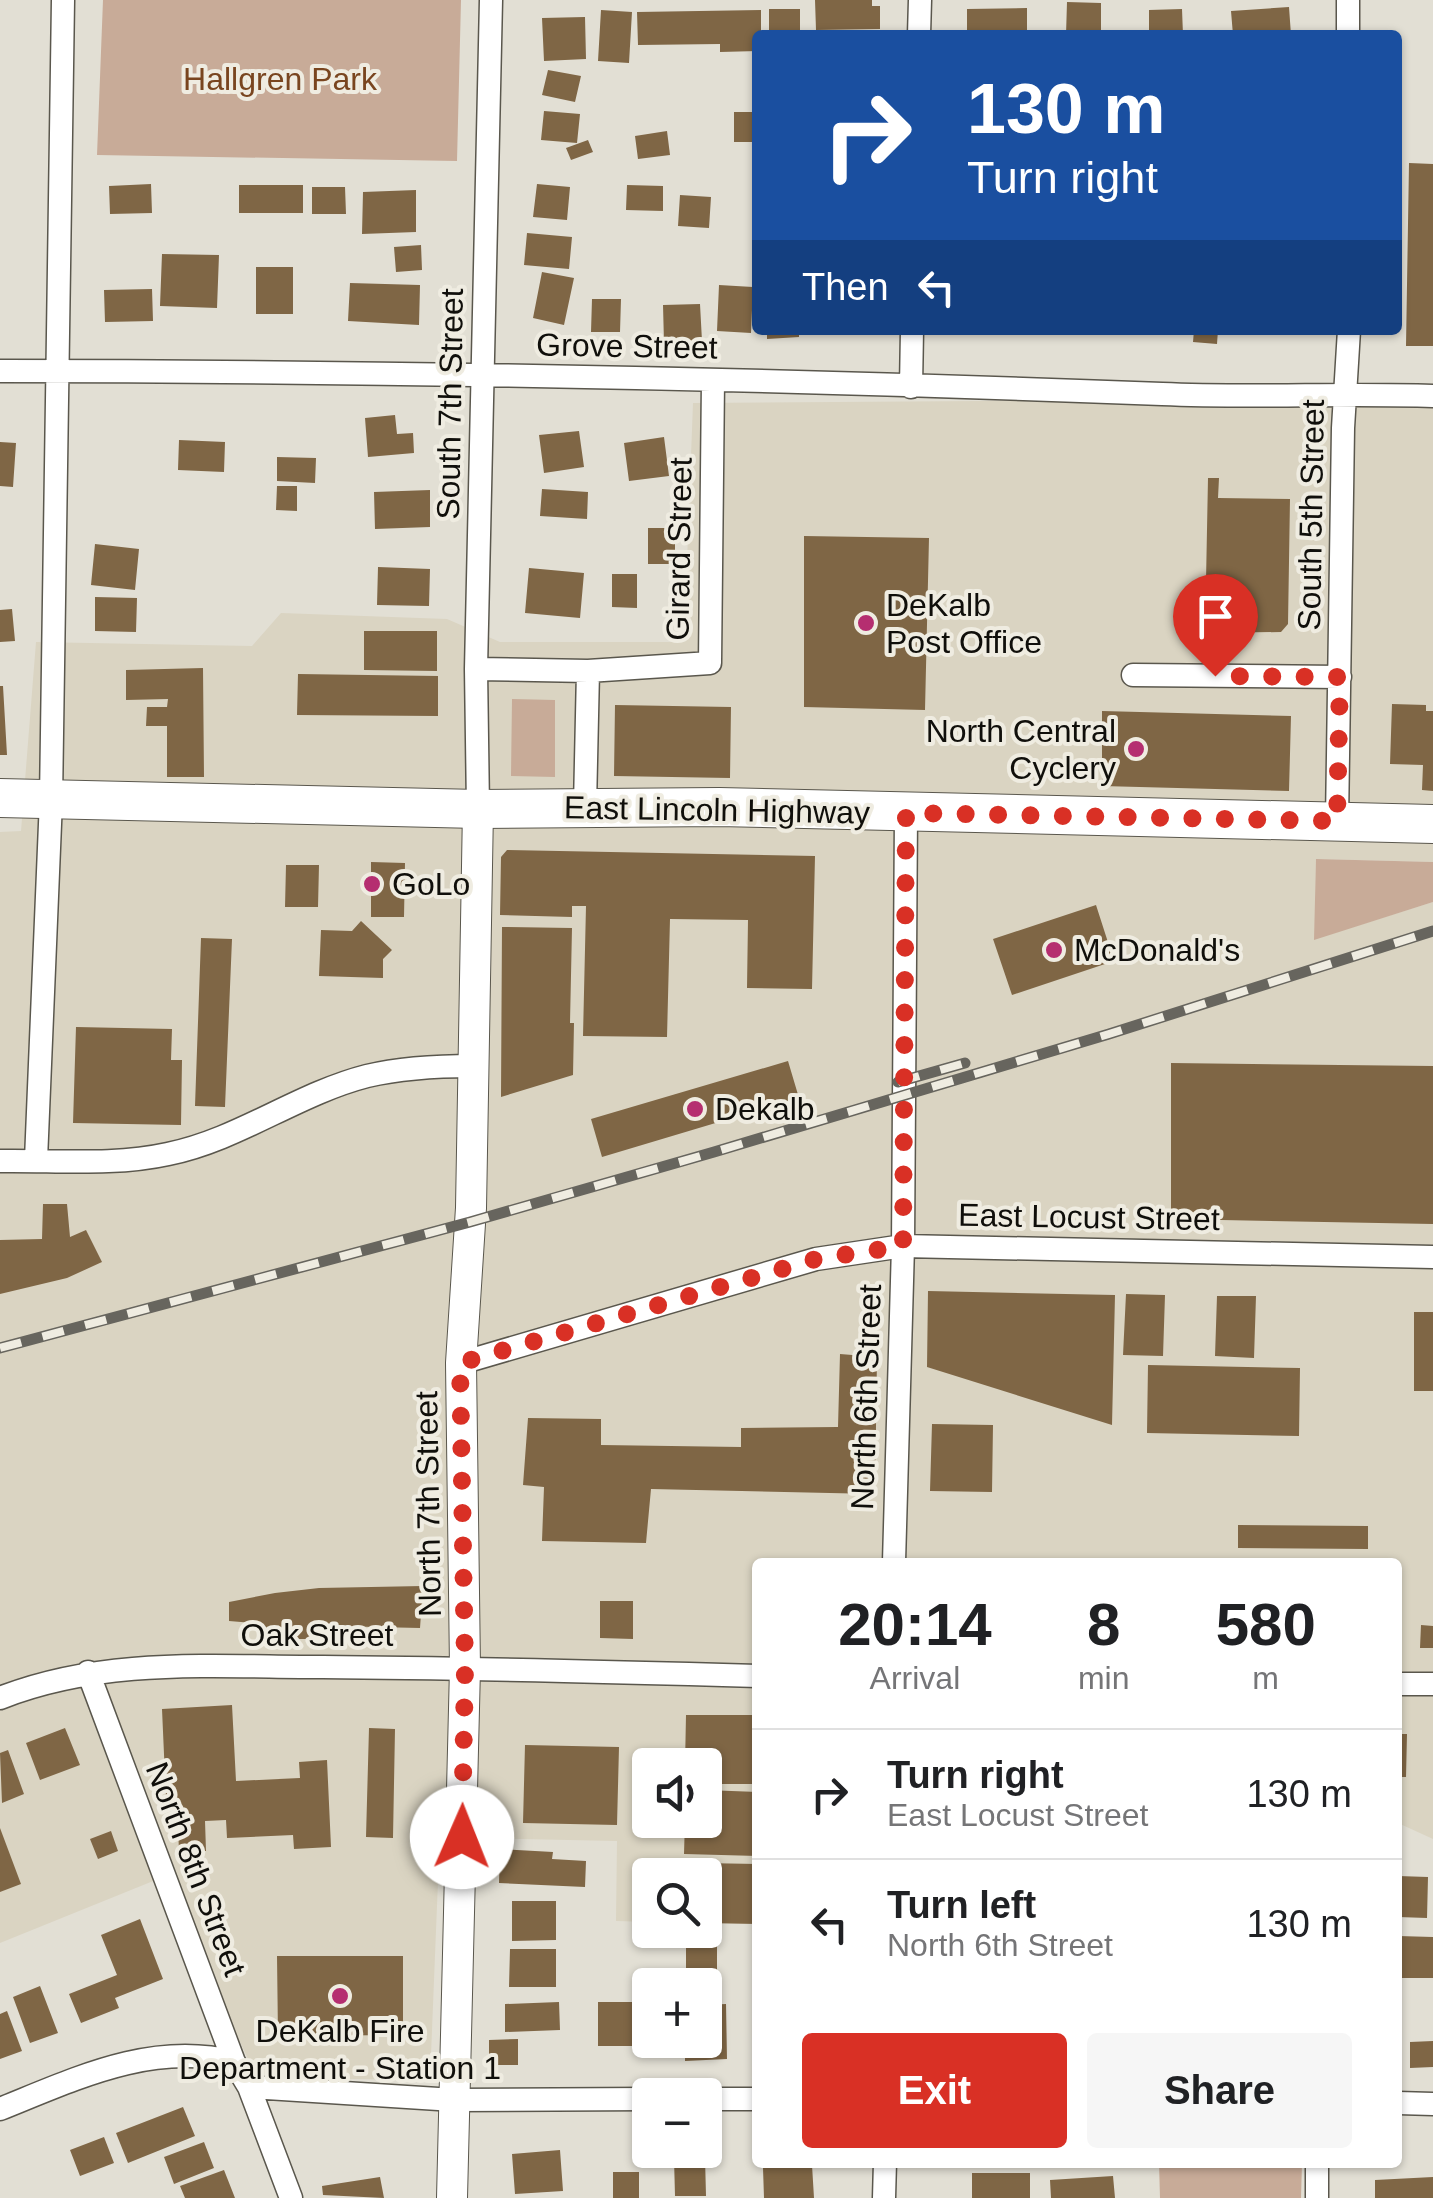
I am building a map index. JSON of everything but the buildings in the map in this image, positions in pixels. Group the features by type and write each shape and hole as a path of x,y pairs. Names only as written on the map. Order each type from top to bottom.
{"main road":[{"name":"East Lincoln Highway","path":"0,798 1433,824"}],"street":[{"path":"36,1160 50,800 63,0"},
{"name":"South 7th Street","path":"478,809 476,669 492,0"},
{"path":"919,30 920,0"},
{"path":"1348,0 1348,30"},
{"path":"911,386 912,335"},
{"name":"South 5th Street","path":"1337,821 1348,335"},
{"name":"Grove Street","path":"0,371 713,380 1242,396 1433,396"},
{"name":"Girard Street","path":"476,669 588,670 710,663 713,380"},
{"path":"585,806 588,670"},
{"path":"1133,676 1340,677"},
{"name":"North 7th Street","path":"452,2198 465,1668 460,1363 471,1208 478,809"},
{"name":"North 6th Street","path":"894,1558 903,1246 906,813"},
{"path":"0,1162 168,1154 205,1144 365,1077 430,1066 472,1066"},
{"name":"East Locust Street","path":"460,1363 816,1259 903,1246 1433,1257"},
{"name":"Oak Street","path":"0,1698 40,1682 88,1672 162,1666 465,1668 752,1676"},
{"name":"North 8th Street","path":"88,1672 234,2062 249,2087 291,2198"},
{"path":"1402,1684 1433,1684"},
{"path":"0,2109 92,2072 138,2059 166,2055 234,2062"},
{"path":"249,2087 454,2100 632,2099"},
{"path":"722,2099 752,2099"},
{"path":"1402,2103 1433,2104"},
{"path":"884,2198 885,2168"},
{"path":"1317,2198 1318,2168"}],"shaded area":[{"path":"1433,394 1433,862 1316,859 1315,939 1433,902 1433,1839 1402,1825 1402,1558 752,1558 752,1924 722,1923 722,1858 632,1858 632,1921 616,1921 617,1841 475,1838 440,1831 430,2080 272,2078 254,2072 212,1982 173,1873 0,1943 0,832 21,831 36,642 252,646 281,613 447,619 500,642 684,642 693,403 1284,399"}],"green space":[{"name":"Hallgren Park","path":"103,0 461,0 457,161 97,155"},
{"path":"512,699 555,700 555,777 511,776"},
{"path":"1316,859 1433,862 1433,902 1314,940"},
{"path":"1159,2168 1302,2168 1301,2198 1160,2198"}],"railway":[{"path":"0,1348 714,1152 1109,1034 1433,931"},
{"path":"898,1082 965,1063"}],"place":[{"name":"DeKalb Post Office","path":"866,623"},
{"name":"North Central Cyclery","path":"1136,749"},
{"name":"GoLo","path":"372,884"},
{"name":"McDonald's","path":"1054,950"},
{"name":"Dekalb","path":"695,1109"},
{"name":"DeKalb Fire Department - Station 1","path":"340,1996"}],"route":[{"path":"462,1837 465,1668 460,1363 834,1254 903,1246 906,813 1337,821 1340,677 1215,676"}]}
